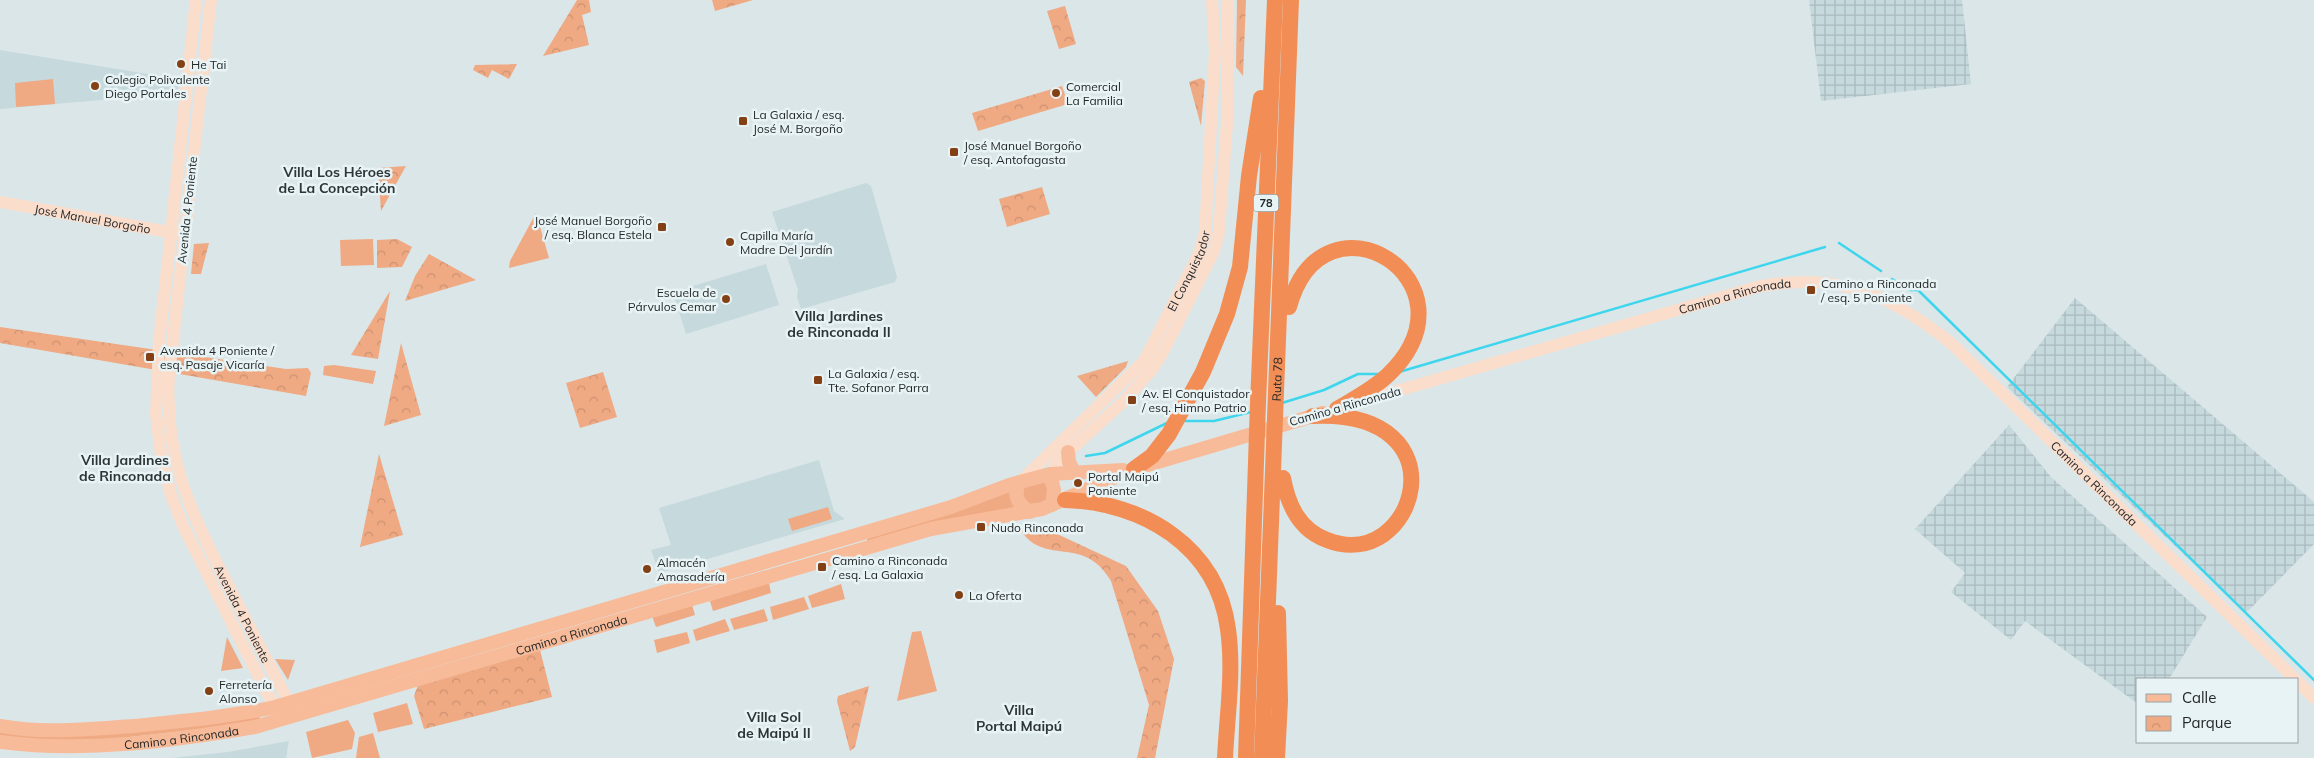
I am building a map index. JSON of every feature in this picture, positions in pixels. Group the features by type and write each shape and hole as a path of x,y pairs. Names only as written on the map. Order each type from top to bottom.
{"highway":[{"name":"Ruta 78","path":"1280,395 1291,0"},
{"name":"Ruta 78","path":"1246,758 1274,2"},
{"path":"1134,469 1152,456 1169,434 1213,352 1232,298 1242,252 1250,168 1274,2"},
{"path":"1262,758 1280,395 1289,307 1294,128 1289,41"},
{"path":"1289,307 1296,286 1305,271 1324,256 1338,250 1355,248 1377,252 1398,265 1411,283 1416,297 1418,312 1416,327 1408,349 1396,366 1381,381 1337,409"},
{"path":"1278,442 1283,478 1290,504 1301,523 1314,534 1337,544 1359,544 1381,536 1397,522 1407,505 1411,485 1409,464 1402,448 1390,434 1377,425 1359,419 1313,416"},
{"path":"1278,758 1280,701 1278,625 1283,478"},
{"path":"1058,502 1110,505 1150,520 1181,542 1209,575 1223,607 1229,639 1225,758"}],"main road":[{"name":"Camino a Rinconada","path":"0,742 67,747 139,742 226,732 292,718 931,529 1030,512 1134,469 1337,409"},
{"path":"1068,452 1069,462 1074,472"},
{"name":"Camino a Rinconada","path":"0,726 47,731 110,728 234,715 275,707 951,506 1020,482 1050,474 1134,469"},
{"path":"1050,474 1058,502"},
{"path":"1020,482 1016,490 1017,499 1030,512"}],"street":[{"name":"Avenida 4 Poniente","path":"196,0 178,234 169,387 169,416 174,457 184,491 199,527 290,703 292,718"},
{"name":"Avenida 4 Poniente","path":"210,0 178,234 156,372 156,414 161,455 171,495 184,528 275,707"},
{"name":"El Conquistador","path":"1020,482 1033,466 1140,367 1148,355 1200,252 1205,232 1215,52 1212,0"},
{"name":"El Conquistador","path":"1050,474 1068,452 1124,400 1153,368 1164,350 1214,250 1219,230 1227,124 1228,0"},
{"name":"José Manuel Borgoño","path":"0,202 178,234"},
{"name":"Camino a Rinconada","path":"1337,409 1757,287 1787,282 1815,281 1859,288 1881,296 1907,311 1952,344 2293,678"},
{"path":"2299,683 2314,698"},
{"path":"275,707 292,718"}],"shaded area":[{"path":"1809,0 1962,0 1971,84 1821,101"},
{"name":"Colegio Polivalente Diego Portales","path":"0,50 179,79 178,93 0,109"},
{"path":"866,183 871,186 897,277 895,282 801,309 797,297 798,290 772,212"},
{"name":"Escuela de Párvulos Cemar","path":"766,264 779,305 686,334 673,292"},
{"path":"2075,298 2314,502 2314,544 2246,613 2007,387"},
{"path":"2009,425 2051,477 2207,617 2170,678 2136,678 2136,703 2025,621 2011,640 1951,592 1965,573 1915,529"},
{"path":"819,460 834,511 845,519 659,573 651,550 671,545 659,508"},
{"path":"289,741 286,758 172,758 228,752"}],"green space":[{"path":"577,0 589,0 591,12 582,15 589,45 543,56"},
{"path":"712,0 753,0 715,11"},
{"path":"1237,0 1246,0 1243,76 1236,67"},
{"path":"1065,6 1076,44 1059,49 1047,11"},
{"path":"517,64 509,79 492,70 488,78 473,70 475,65"},
{"path":"1201,78 1205,81 1201,126 1189,82"},
{"path":"53,79 55,104 16,107 15,83"},
{"path":"1062,86 1068,104 978,131 972,113"},
{"path":"406,166 381,211 378,168"},
{"path":"1042,187 1050,214 1007,227 999,199"},
{"path":"536,213 549,258 509,268 510,261"},
{"path":"373,239 374,265 341,266 340,240"},
{"path":"397,239 412,247 402,267 377,268 377,240"},
{"path":"209,243 201,274 191,274 194,244"},
{"path":"429,254 476,280 405,301 415,276"},
{"path":"390,291 378,359 351,355"},
{"path":"0,327 286,369 308,368 311,373 306,396 0,343"},
{"path":"401,343 421,415 384,426"},
{"path":"1128,361 1126,367 1096,397 1077,376"},
{"path":"334,365 376,371 373,384 323,375 324,366"},
{"path":"603,372 617,417 580,428 566,383"},
{"path":"379,454 403,535 360,547"},
{"path":"1044,482 1049,487 1046,503 1029,504 1023,496 1024,486"},
{"path":"1013,488 1016,507 868,543 866,536"},
{"path":"828,507 832,519 792,531 788,519"},
{"path":"1042,527 1126,566 1158,611 1174,659 1155,758 1137,758 1149,705 1111,581 1100,567 1088,558 1040,547 1020,529"},
{"path":"769,583 771,593 713,611 710,601"},
{"path":"841,584 845,599 812,608 808,596"},
{"path":"804,597 809,609 773,620 770,607"},
{"path":"692,605 695,615 656,627 652,616"},
{"path":"764,609 768,621 734,630 730,619"},
{"path":"725,619 730,631 696,641 693,630"},
{"path":"921,631 937,691 897,701 912,632"},
{"path":"687,632 690,643 657,653 654,640"},
{"path":"227,637 243,668 221,671"},
{"path":"540,650 552,697 424,729 414,696 418,685"},
{"path":"275,659 295,660 288,680"},
{"path":"869,686 855,747 850,751 837,701 838,696"},
{"path":"407,703 413,724 378,732 373,713"},
{"path":"261,718 254,723 77,743 0,738 0,729"},
{"path":"348,720 355,733 352,749 312,758 306,732"},
{"path":"373,733 380,758 356,758 359,737"}],"waterway":[{"path":"1839,243 1881,271"},
{"path":"1399,372 1825,247"},
{"path":"1892,279 1910,290 1918,290 2314,680"},
{"path":"1282,403 1324,390 1358,374 1379,374"},
{"path":"1183,421 1214,421 1251,412"},
{"path":"1086,456 1105,453 1167,423"}],"place":[{"name":"He Tai","path":"181,64"},
{"name":"Colegio Polivalente Diego Portales","path":"95,86"},
{"name":"Comercial La Familia","path":"1056,93"},
{"name":"La Galaxia / esq. José M. Borgoño","path":"743,121"},
{"name":"José Manuel Borgoño / esq. Antofagasta","path":"954,152"},
{"name":"José Manuel Borgoño / esq. Blanca Estela","path":"662,227"},
{"name":"Capilla María Madre Del Jardín","path":"730,242"},
{"name":"Camino a Rinconada / esq. 5 Poniente","path":"1811,290"},
{"name":"Escuela de Párvulos Cemar","path":"726,299"},
{"name":"Avenida 4 Poniente / esq. Pasaje Vicaría","path":"150,357"},
{"name":"La Galaxia / esq. Tte. Sofanor Parra","path":"818,380"},
{"name":"Av. El Conquistador / esq. Himno Patrio","path":"1132,400"},
{"name":"Portal Maipú Poniente","path":"1078,483"},
{"name":"Nudo Rinconada","path":"981,527"},
{"name":"Camino a Rinconada / esq. La Galaxia","path":"822,567"},
{"name":"Almacén Amasadería","path":"647,569"},
{"name":"La Oferta","path":"959,595"},
{"name":"Ferretería Alonso","path":"209,691"}],"district":[{"name":"Villa Los Héroes de La Concepción","path":"337,180"},
{"name":"Villa Jardines de Rinconada II","path":"839,324"},
{"name":"Villa Jardines de Rinconada","path":"125,468"},
{"name":"Villa Portal Maipú","path":"1019,718"},
{"name":"Villa Sol de Maipú II","path":"774,726"}]}
